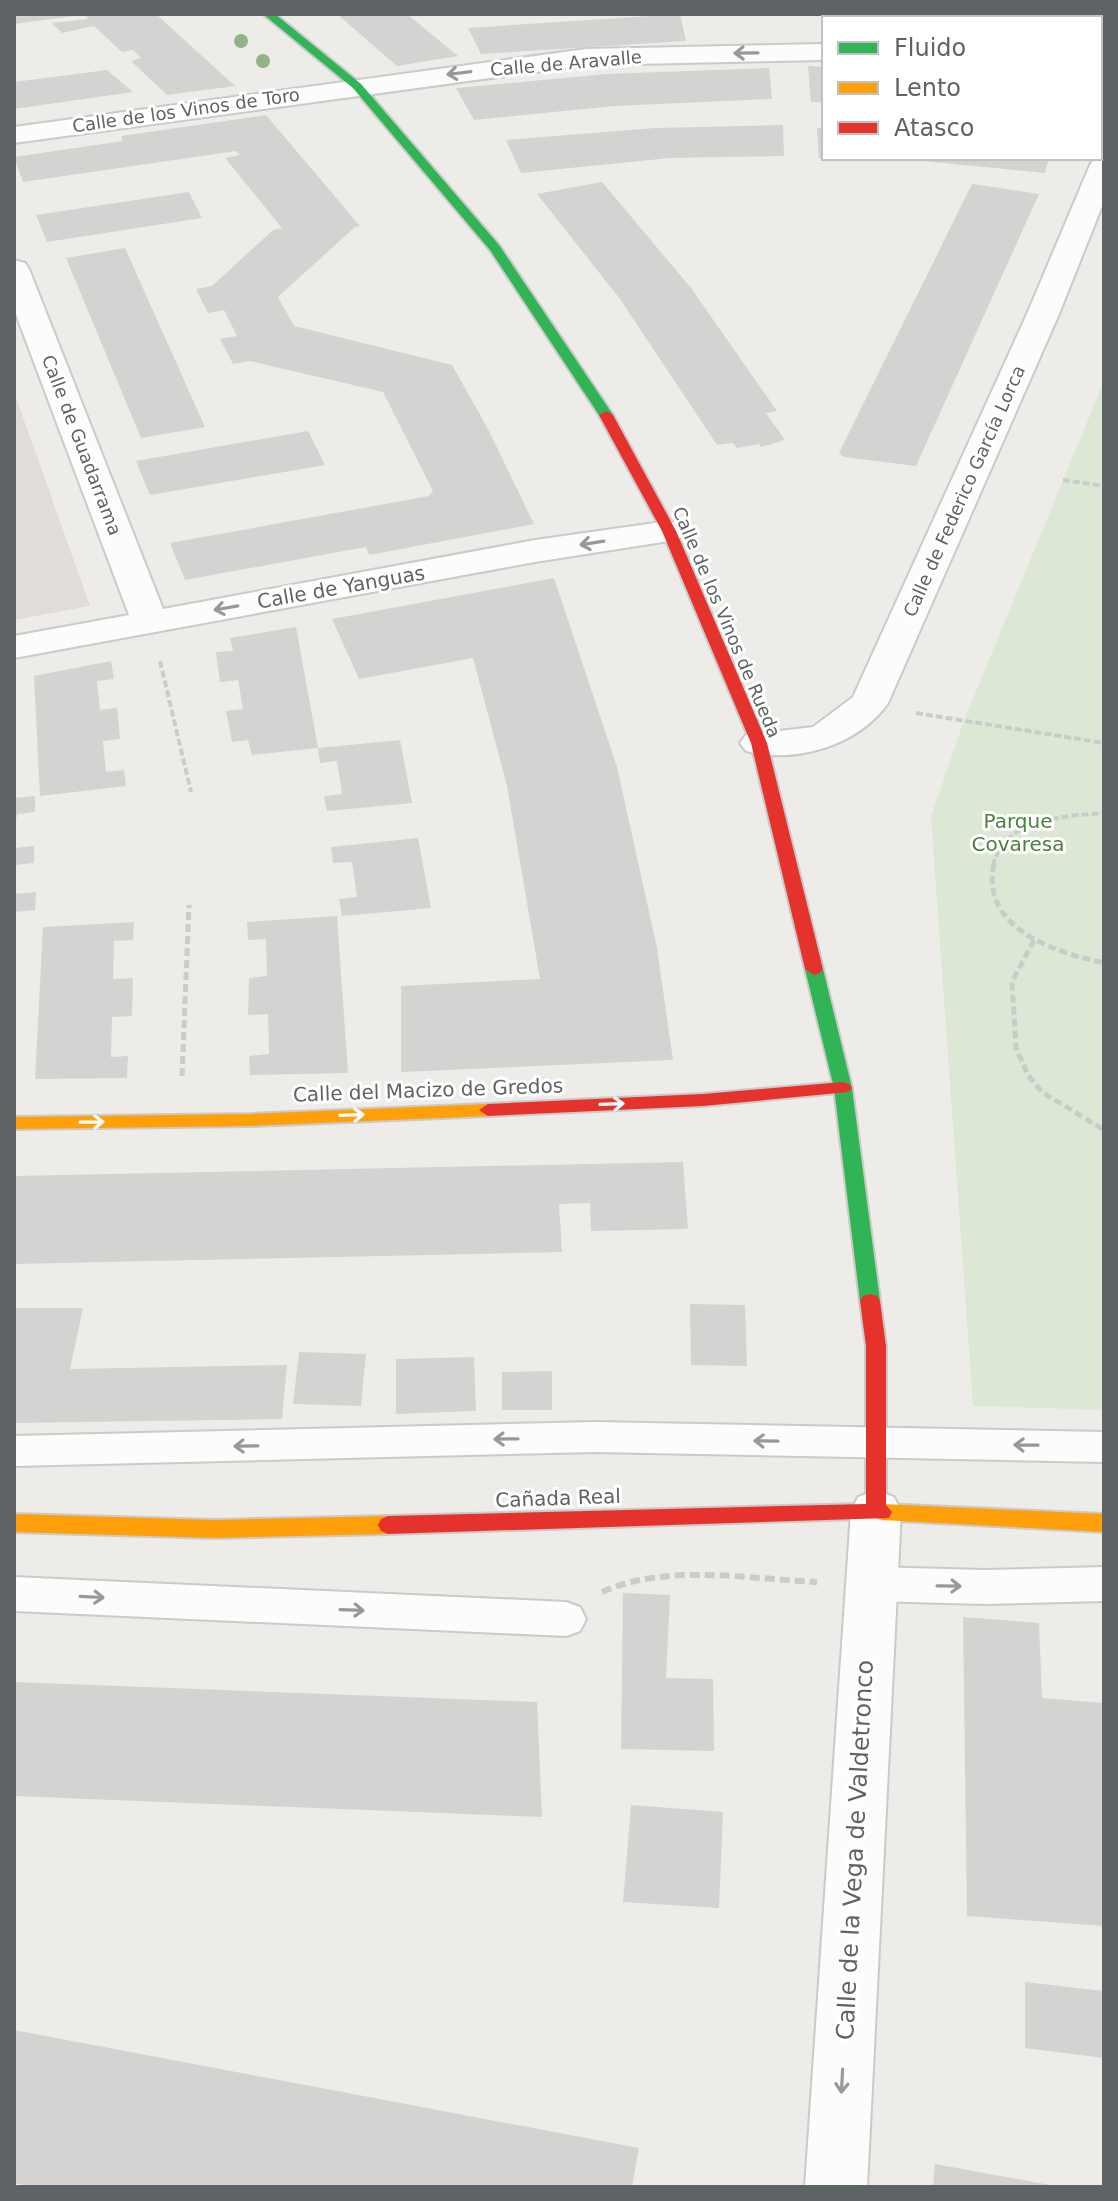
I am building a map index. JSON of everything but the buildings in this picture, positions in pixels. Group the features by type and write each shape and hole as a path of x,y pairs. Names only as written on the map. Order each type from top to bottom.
{"street":[{"name":"Calle de los Vinos de Rueda","path":"268,14 357,86 495,248 601,407 669,531 759,743 843,1088"},
{"name":"Calle de Aravalle","path":"357,86 586,57 822,52"},
{"name":"Calle de los Vinos de Toro","path":"14,135 357,86"},
{"name":"Calle de Federico García Lorca","path":"759,743 823,738 869,703 1031,341 1104,165"},
{"name":"Calle de Guadarrama","path":"14,269 150,622"},
{"name":"Calle de Yanguas","path":"14,647 535,551 669,531"},
{"name":"Calle del Macizo de Gredos","path":"14,1123 181,1121 703,1100 843,1088"},
{"path":"843,1088 876,1346 876,1512"},
{"name":"Cañada Real","path":"14,1523 216,1529 876,1512 1104,1523"},
{"name":"Calle de la Vega de Valdetronco","path":"836,2187 876,1512"}],"lane":[{"path":"14,1451 595,1437 1104,1447"},
{"path":"871,1584 1104,1584"},
{"path":"14,1594 566,1619"}],"path":[{"path":"1063,480 1104,486"},
{"path":"150,622 191,792"},
{"path":"869,703 963,723 1104,743"},
{"path":"1104,813 1076,812 1045,818 1018,830 999,846 989,867 989,890 1000,912 1050,950 1104,963"},
{"path":"181,1121 189,905"},
{"path":"1034,940 1012,982 1016,1048 1028,1075 1042,1092 1104,1130"},
{"path":"566,1619 614,1583 671,1578 871,1584"}],"shaded area":[{"path":"14,392 90,606 14,620"}],"green space":[{"name":"Parque Covaresa","path":"1104,381 1104,1410 973,1406 931,817 963,723"}],"traffic: fast":[{"path":"268,14 357,86 495,248 606,415"},
{"path":"814,969 843,1088 870,1301"}],"traffic: slow":[{"path":"14,1123 251,1120 488,1110"},
{"path":"882,1512 1104,1523"},
{"path":"14,1523 216,1529 388,1525"}],"traffic: jam":[{"path":"606,415 669,531 759,743 814,969"},
{"path":"488,1110 703,1100 843,1088"},
{"path":"870,1301 876,1346 876,1512"},
{"path":"388,1525 882,1512"}]}
